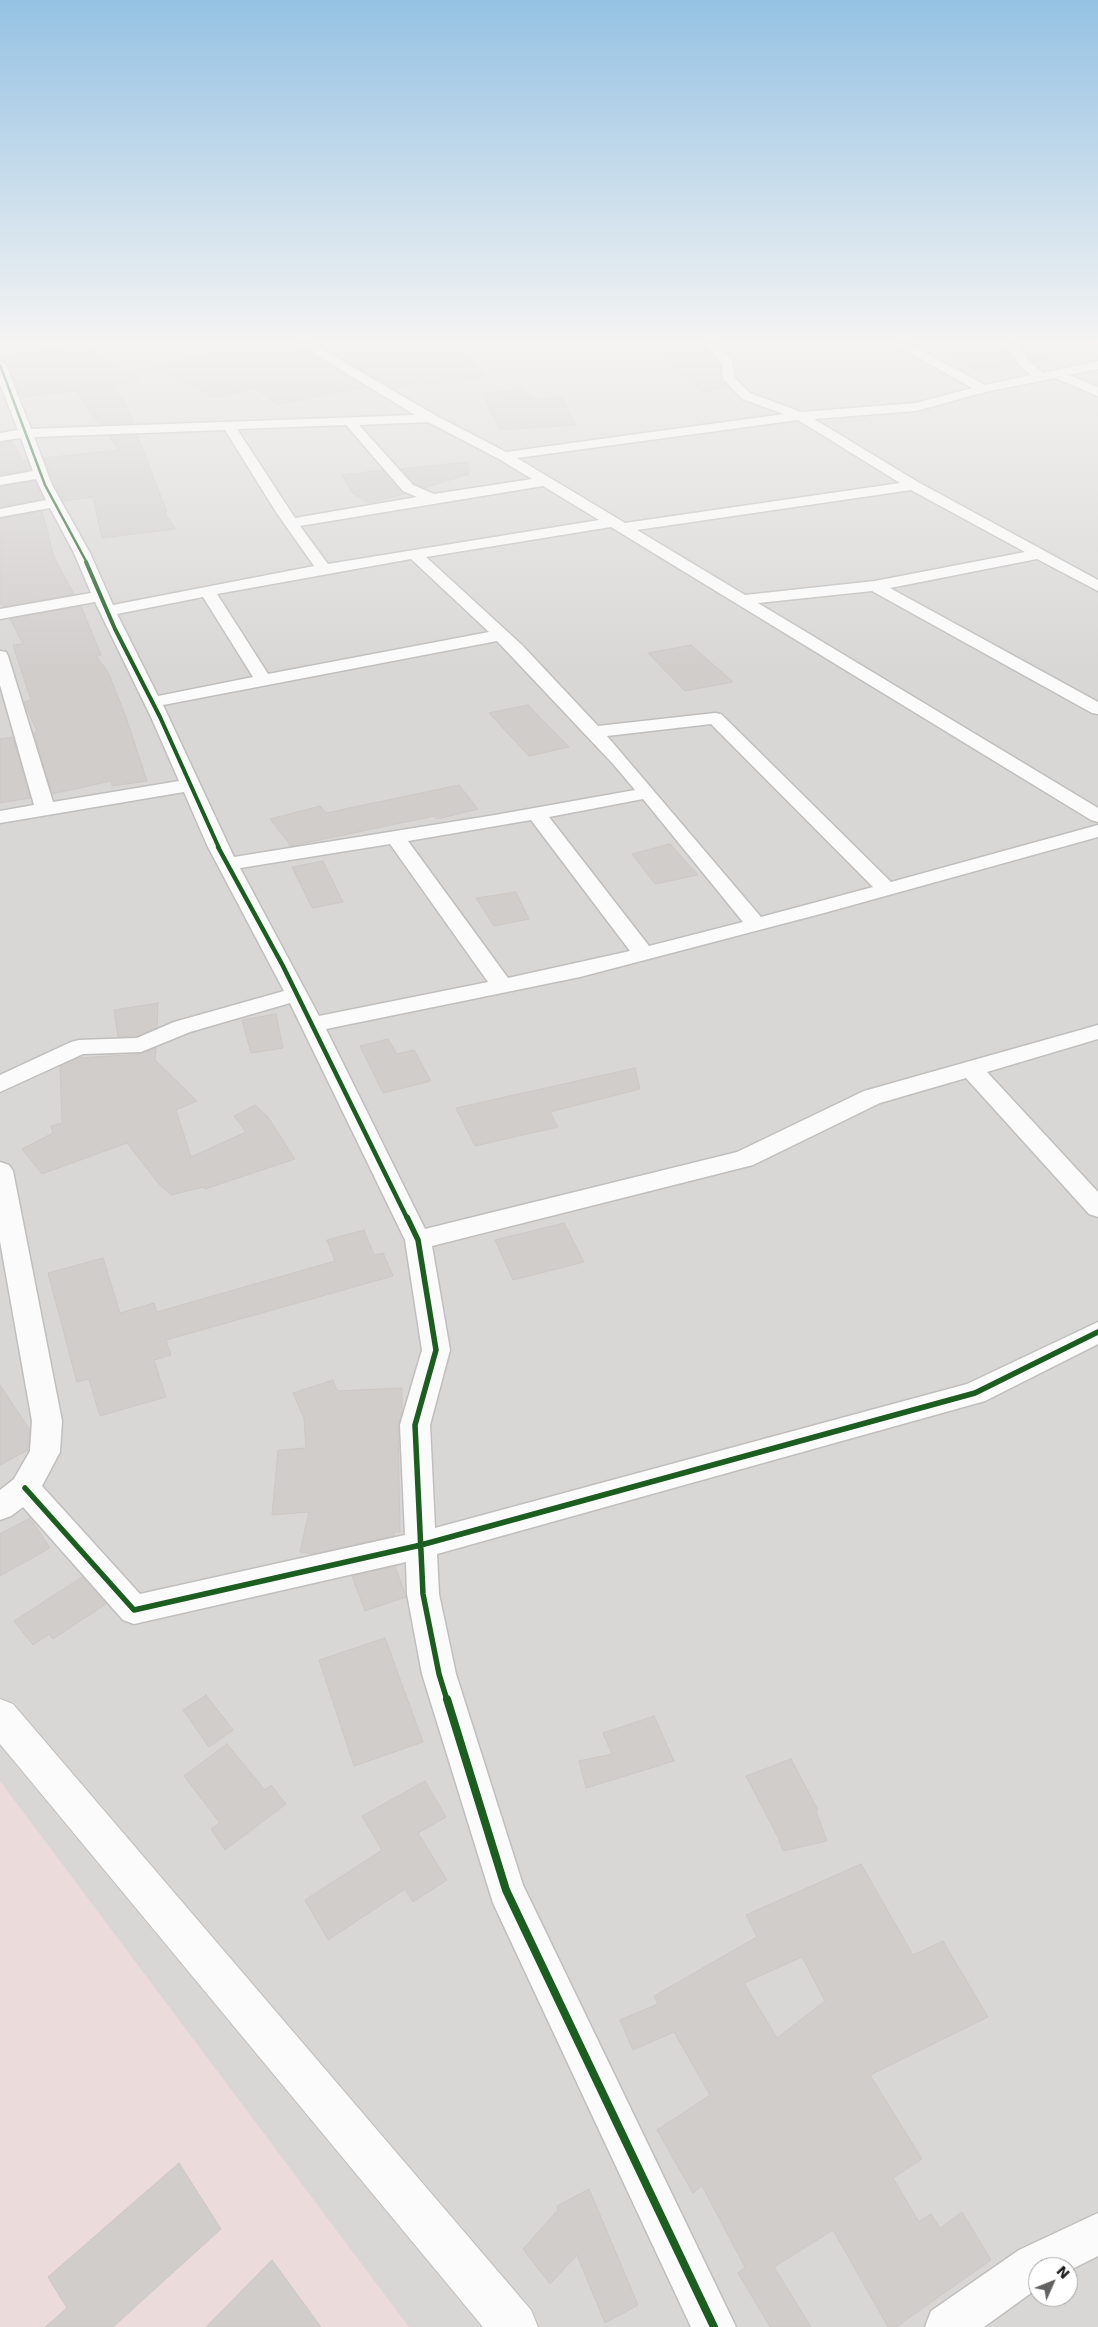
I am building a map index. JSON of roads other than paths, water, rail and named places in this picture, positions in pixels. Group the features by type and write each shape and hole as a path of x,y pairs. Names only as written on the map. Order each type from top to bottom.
{"street":[{"path":"0,481 24,453"},
{"path":"24,453 82,553 104,604 228,864 297,994 418,1240 436,1350 416,1425 423,1594 439,1674 506,1890 714,2327"},
{"path":"246,453 290,523 324,569"},
{"path":"377,453 408,488 433,498"},
{"path":"497,453 744,600 1098,816"},
{"path":"504,456 529,453"},
{"path":"860,453 913,485 1098,586"},
{"path":"290,523 433,498 546,481"},
{"path":"0,614 208,592 324,569 415,554 913,485"},
{"path":"0,513 55,503"},
{"path":"415,554 501,635 594,732 756,924"},
{"path":"744,600 875,586 1039,554"},
{"path":"875,586 1098,709"},
{"path":"208,592 264,681"},
{"path":"152,702 501,635"},
{"path":"0,656 45,809"},
{"path":"594,732 715,718 887,890"},
{"path":"0,817 191,785"},
{"path":"228,864 647,793"},
{"path":"536,813 643,953"},
{"path":"312,1025 572,972 887,890 1098,831"},
{"path":"395,837 502,986"},
{"path":"0,1084 80,1047 141,1045 182,1027 297,994"},
{"path":"418,1240 744,1159 872,1097 1098,1032"},
{"path":"971,1069 1098,1208"},
{"path":"0,1171 47,1421 45,1452 26,1488 0,1507"},
{"path":"26,1488 134,1610 421,1545 975,1393 1098,1332"},
{"path":"0,1716 514,2327"},
{"path":"947,2327 1034,2265 1098,2234"}]}
